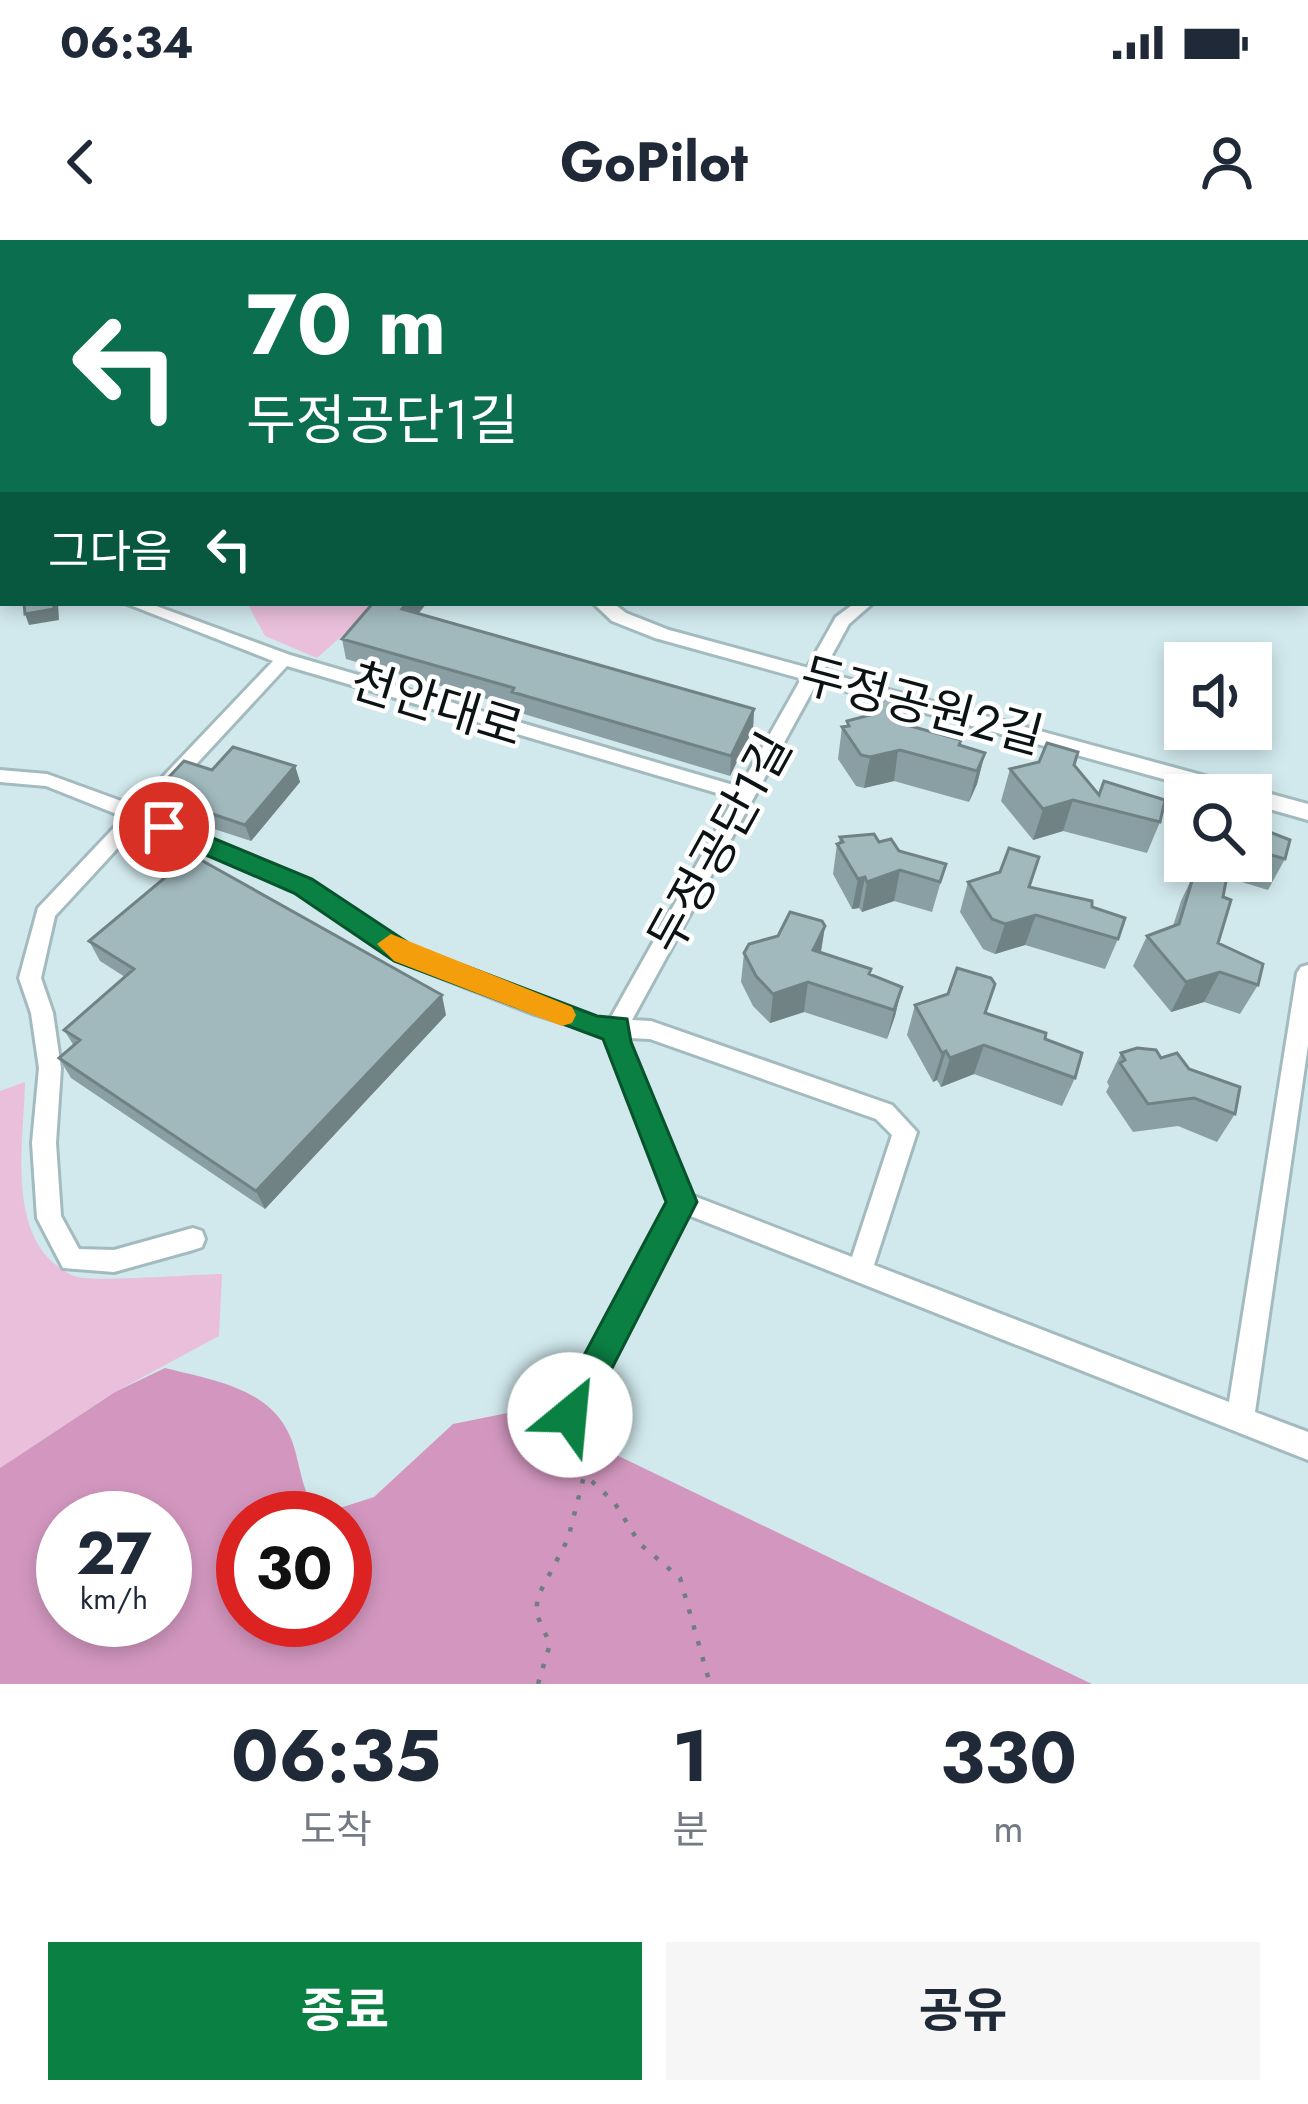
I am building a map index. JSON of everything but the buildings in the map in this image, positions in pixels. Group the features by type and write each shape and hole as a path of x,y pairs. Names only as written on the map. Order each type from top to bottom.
{"street":[{"name":"천안대로","path":"141,606 284,659 745,795"},
{"name":"두정공원2길","path":"606,606 619,617 662,634 1173,774"},
{"name":"두정공단1길","path":"617,1027 842,621 861,606"},
{"path":"193,1239 114,1261 72,1260 49,1218 44,1143 50,1068 42,1013 29,978 45,913 284,659"},
{"path":"0,776 47,780 303,886 404,954 596,1027 651,1030 898,1121 905,1132 860,1270"},
{"name":"두정공원2길","path":"1272,802 1308,812"},
{"path":"1240,1419 1299,1092 1308,973"},
{"path":"617,1027 617,1042 682,1202 1308,1446"},
{"path":"570,1415 682,1202"}],"path":[{"path":"570,1415 567,1441 584,1474 614,1502 640,1544 680,1578 710,1684"},
{"path":"538,1684 550,1645 536,1613 538,1596 568,1540 584,1474"}],"shaded area":[{"path":"249,606 376,606 317,658 265,636"},
{"path":"25,1082 22,1190 36,1241 51,1261 84,1278 222,1274 219,1336 115,1392 0,1468 0,1091"},
{"path":"165,1368 246,1392 263,1402 288,1433 306,1491 216,1491 216,1647 372,1647 372,1498 453,1424 523,1410 1092,1684 0,1684 0,1468 115,1392"}],"slow traffic":[{"path":"391,944 404,954 562,1015"}],"route":[{"path":"164,827 303,886 404,954 596,1027 617,1027 617,1042 682,1202 570,1415"}]}
